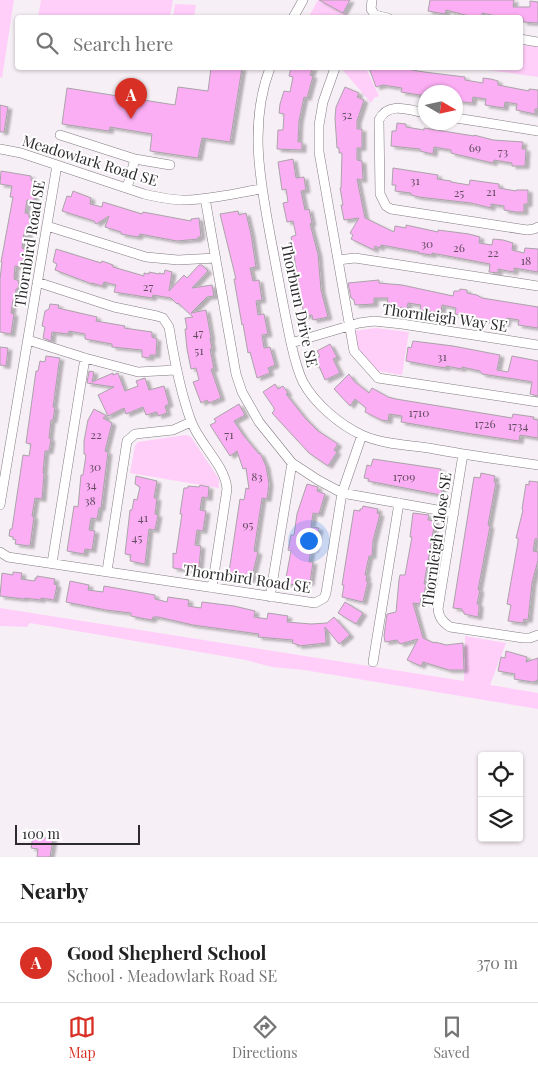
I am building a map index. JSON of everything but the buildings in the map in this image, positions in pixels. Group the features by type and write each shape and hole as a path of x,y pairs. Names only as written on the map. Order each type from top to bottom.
{"street":[{"path":"295,15 303,0"},
{"path":"372,0 371,9 375,15"},
{"path":"523,40 538,42"},
{"name":"Thorburn Drive SE","path":"269,70 263,93 257,145 261,189 290,342 303,382 321,405 347,427 362,435 377,440 538,465"},
{"path":"334,70 323,102 319,125 319,152 354,352 378,378 538,402"},
{"path":"418,112 391,108 382,114 379,120 380,194 386,206 391,209 527,230 538,227"},
{"path":"463,119 538,131"},
{"path":"60,135 135,159 170,165"},
{"name":"Meadowlark Road SE","path":"0,149 164,198 184,200 261,189"},
{"path":"127,188 135,159"},
{"name":"Thornbird Road SE","path":"0,505 57,165"},
{"path":"204,198 236,374 242,392 259,422 292,463 342,493 454,513"},
{"path":"47,226 146,257 178,260 216,258"},
{"path":"338,260 355,258 538,286"},
{"path":"37,282 114,307 153,314 163,318 169,327 176,370 191,422 204,446 222,472 226,482 227,489 212,588"},
{"name":"Thornleigh Way SE","path":"290,342 359,323 388,322 538,345"},
{"path":"28,340 138,372 176,370"},
{"path":"52,563 85,358"},
{"path":"107,571 126,442 135,434 173,430 191,422"},
{"name":"Thornbird Road SE","path":"0,552 8,557 315,603 324,598 326,593 342,493 362,435"},
{"name":"Thornleigh Close SE","path":"463,454 438,609 441,620 450,627 523,638 538,635"},
{"path":"270,597 292,463"},
{"path":"373,662 399,503"}],"shaded area":[{"path":"0,0 14,0 2,78 0,77"},
{"path":"41,0 173,0 170,15 38,15"},
{"path":"318,0 348,15 310,15"},
{"path":"175,4 196,5 194,15 173,15"},
{"path":"523,45 538,47 538,77 488,70 523,70"},
{"path":"343,70 367,70 379,96 374,98 371,103"},
{"path":"376,328 409,332 402,375 378,371 357,350 354,331"},
{"path":"186,435 191,437 219,479 219,488 130,473 135,446 138,442"},
{"path":"0,608 464,681 465,636 506,643 490,685 538,693 538,709 304,670 272,667 246,660 30,623 27,627 0,626"}],"place":[{"name":"Good Shepherd School","path":"131,119"}]}
